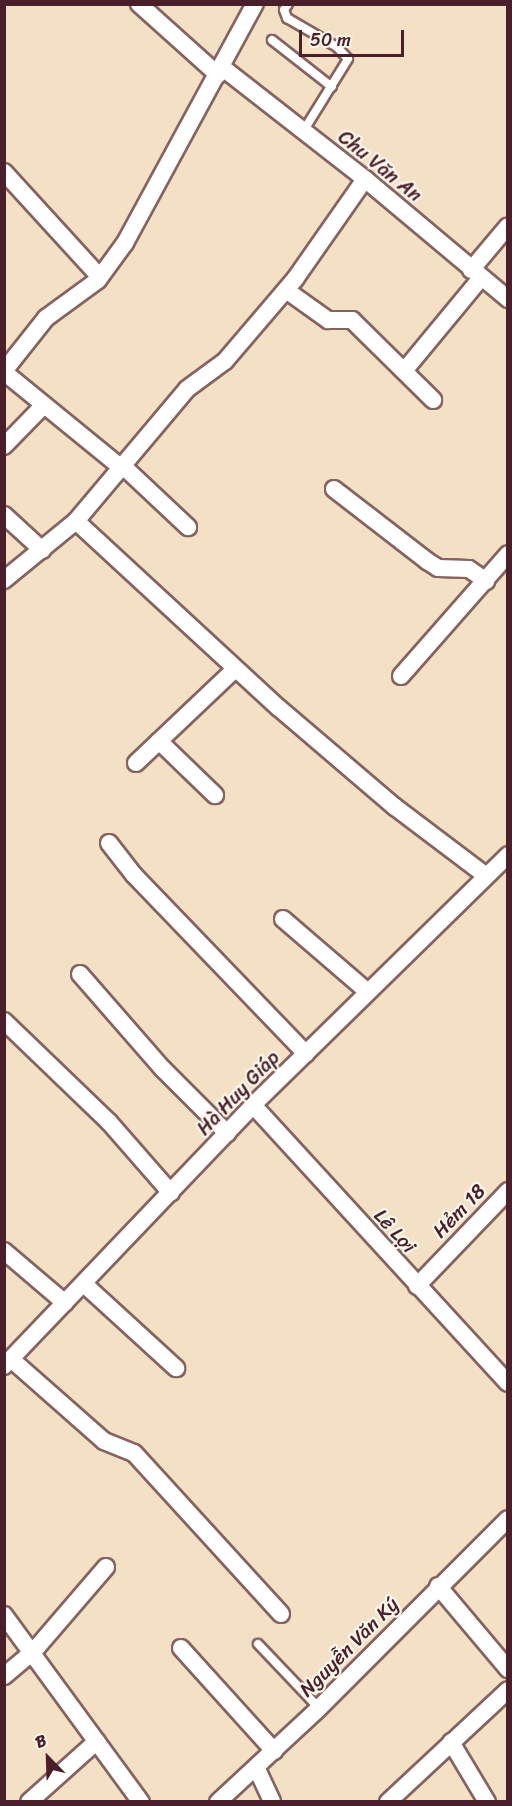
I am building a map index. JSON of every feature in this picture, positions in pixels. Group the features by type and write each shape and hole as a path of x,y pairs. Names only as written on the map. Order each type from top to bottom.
{"street":[{"name":"Chu Văn An","path":"139,4 221,71 303,130 365,179 507,299"},
{"path":"188,527 123,468 4,372 46,318 100,277 125,243 221,71 255,4"},
{"path":"4,172 100,277"},
{"path":"6,584 76,521 188,389 225,361 286,290 365,179"},
{"path":"404,371 476,274 507,225"},
{"path":"286,290 328,320 352,320 433,400"},
{"path":"4,446 44,405"},
{"path":"334,489 438,568 469,569 486,580"},
{"path":"4,515 42,550"},
{"path":"76,521 235,669 394,807 485,875"},
{"path":"401,676 507,554"},
{"path":"136,763 235,669"},
{"path":"159,741 215,795"},
{"path":"109,843 134,874 306,1054"},
{"name":"Hà Huy Giáp","path":"8,1362 253,1105 507,855"},
{"path":"283,919 368,992"},
{"path":"80,974 163,1070 227,1134"},
{"path":"4,1021 108,1122 171,1193"},
{"name":"Lê Lợi","path":"253,1105 507,1383"},
{"name":"Hẻm 18","path":"417,1286 507,1191"},
{"path":"4,1251 65,1303"},
{"path":"84,1284 176,1368"},
{"path":"8,1362 104,1441 134,1454 281,1614"},
{"name":"Nguyễn Văn Ký","path":"218,1802 319,1708 507,1519"},
{"path":"4,1676 33,1652 106,1567"},
{"path":"438,1586 507,1669"},
{"path":"4,1615 141,1802"},
{"path":"181,1648 274,1751"},
{"path":"388,1802 507,1690"},
{"path":"29,1802 98,1741"},
{"path":"451,1742 487,1802"},
{"path":"256,1767 272,1802"}],"lane":[{"path":"288,4 284,10 287,18 346,54 348,63 303,130"},
{"path":"272,40 332,87"},
{"path":"258,1644 319,1708"}]}
